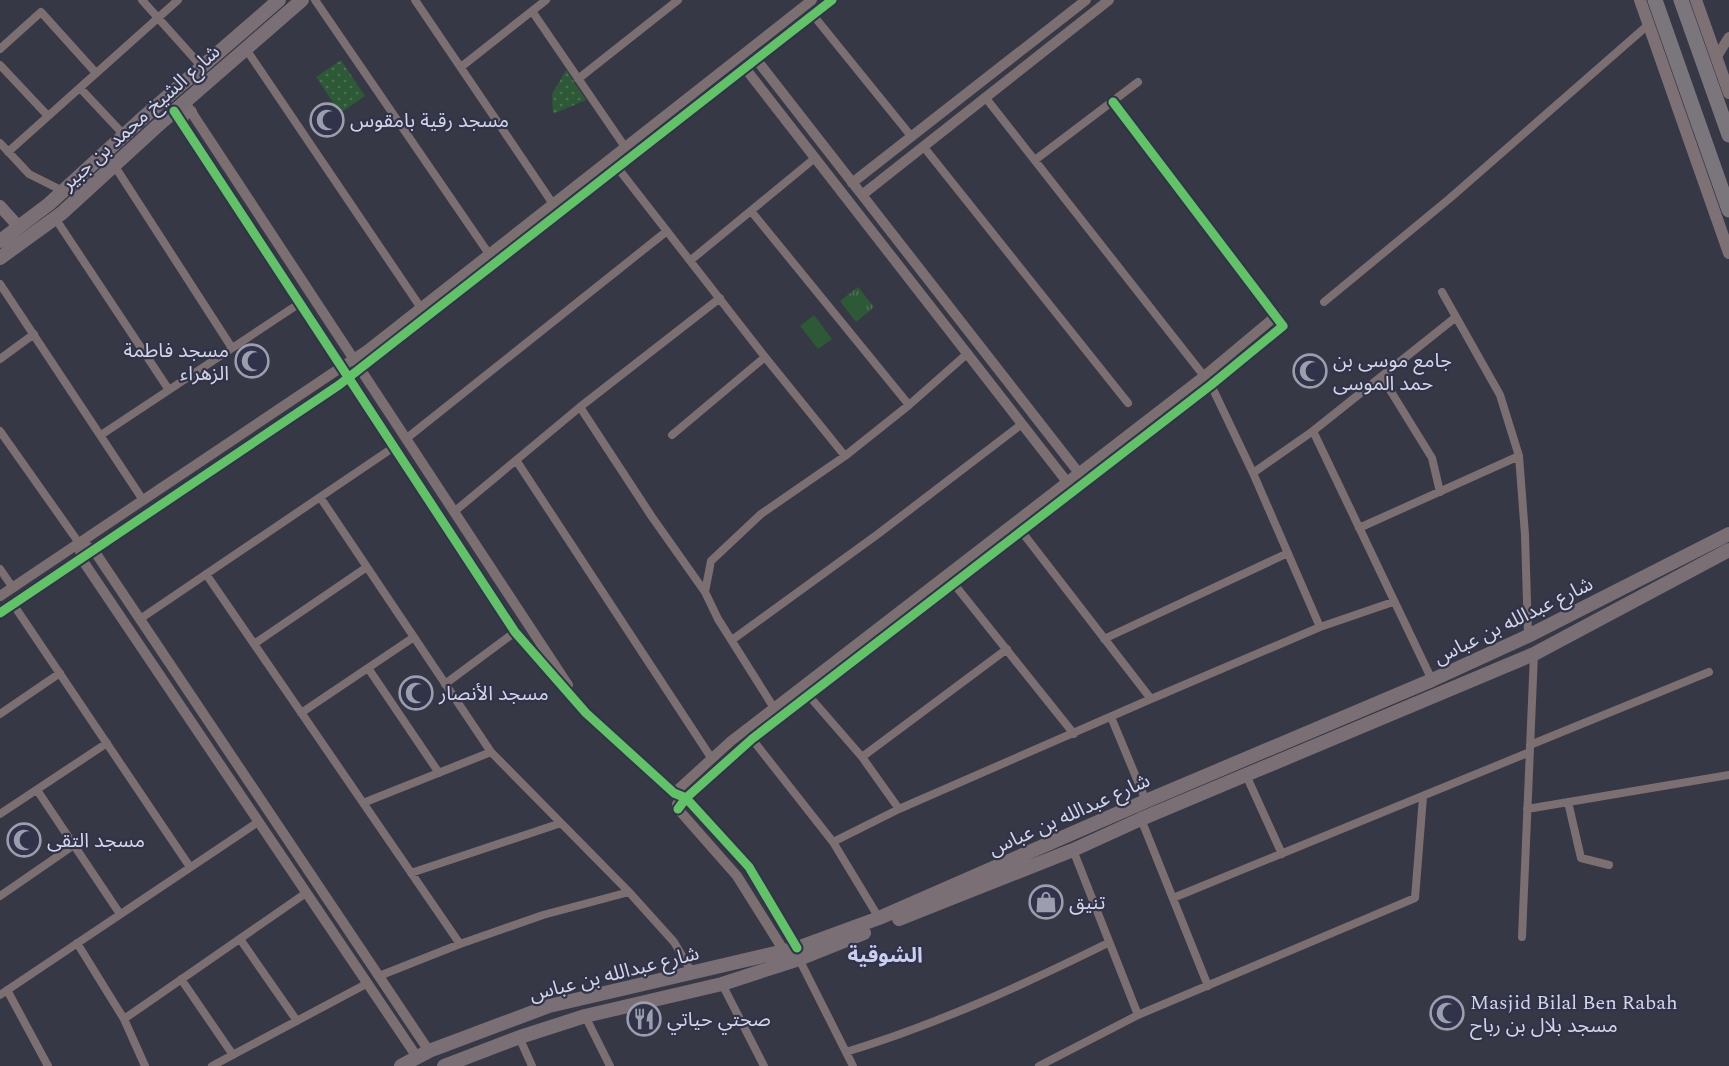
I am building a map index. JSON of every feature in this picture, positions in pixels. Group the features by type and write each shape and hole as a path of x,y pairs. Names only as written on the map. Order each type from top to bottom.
{"highway":[{"path":"1655,0 1729,210"},
{"path":"1681,0 1729,135"}],"main road":[{"name":"شارع الشيخ محمد بن جبير","path":"2,236 19,227 63,191 279,0"},
{"name":"شارع الشيخ محمد بن جبير","path":"0,258 55,218 183,108 302,0"},
{"path":"1640,0 1729,253"},
{"path":"1696,0 1729,93"},
{"path":"182,123 183,108"},
{"path":"1,209 19,227"},
{"name":"شارع عبدالله بن عباس","path":"444,1066 519,1037 585,1016 722,984 1432,680 1528,636 1729,534"},
{"name":"شارع عبدالله بن عباس","path":"401,1066 423,1054 549,1006 793,953 1073,850 1141,819 1534,654 1729,550"}],"street":[{"path":"142,0 202,67"},
{"path":"8,152 178,0"},
{"path":"315,0 489,254"},
{"path":"461,67 546,0"},
{"path":"578,79 678,0"},
{"path":"358,363 421,308 813,0"},
{"path":"0,613 358,363 617,167 832,0"},
{"path":"852,183 1086,0"},
{"path":"862,195 1109,0"},
{"path":"416,1 553,204"},
{"path":"532,11 626,147"},
{"path":"0,50 41,12 96,73"},
{"path":"813,15 912,136"},
{"path":"1324,302 1449,199 1648,25"},
{"path":"1716,58 1729,37"},
{"path":"246,49 421,308"},
{"path":"756,59 1086,482"},
{"path":"0,65 48,116"},
{"path":"745,68 1075,491"},
{"path":"1035,160 1138,82"},
{"path":"80,88 124,135"},
{"path":"985,97 1208,380 1253,474 1320,627"},
{"path":"678,809 686,798 752,739 1086,482 1208,380 1277,315 1113,102"},
{"path":"183,108 358,363 586,713"},
{"path":"182,123 515,632 586,713 674,792 686,798 749,867 854,1066"},
{"path":"0,143 29,174 63,191"},
{"path":"923,146 1128,403"},
{"path":"691,260 815,158"},
{"path":"114,165 232,348"},
{"path":"617,167 845,456"},
{"path":"751,211 909,405"},
{"path":"55,218 170,390"},
{"path":"407,438 668,231"},
{"path":"0,284 143,500"},
{"path":"1442,292 1500,395 1519,456 1525,535 1528,636"},
{"path":"455,511 580,407 720,298"},
{"path":"101,435 300,303"},
{"path":"1253,474 1313,432 1456,317"},
{"path":"0,359 34,334"},
{"path":"705,592 711,561 761,514 845,456 909,405 968,353"},
{"path":"672,435 765,357"},
{"path":"0,596 143,500 345,372"},
{"path":"1382,376 1432,458 1440,492"},
{"path":"674,792 774,708 1078,473 1208,380"},
{"path":"580,407 651,517 705,592 718,619 774,708"},
{"path":"732,640 879,534 1022,424"},
{"path":"0,431 79,543 81,558 306,893 368,983 423,1054"},
{"path":"1313,432 1432,680"},
{"path":"140,619 394,447"},
{"path":"1359,528 1519,456"},
{"path":"516,460 711,759"},
{"path":"320,497 491,752 629,892 674,942 693,974"},
{"path":"1022,532 1151,699"},
{"path":"79,543 93,549 379,976 423,1054"},
{"path":"1104,639 1288,553"},
{"path":"254,644 367,567"},
{"path":"0,569 13,588"},
{"path":"206,574 460,944"},
{"path":"954,584 1074,734"},
{"path":"833,842 898,809 1151,699 1320,627 1393,602"},
{"path":"13,604 190,867"},
{"path":"445,684 515,632"},
{"path":"301,713 414,637"},
{"path":"862,757 1006,649"},
{"path":"1522,937 1534,654"},
{"path":"368,668 439,773"},
{"path":"1173,898 1423,797 1530,748 1709,672"},
{"path":"0,714 60,673"},
{"path":"809,696 862,757 898,809"},
{"path":"1112,717 1146,801"},
{"path":"752,739 833,842 879,918"},
{"path":"0,814 107,743"},
{"path":"363,802 491,752"},
{"path":"1246,775 1282,854"},
{"path":"1527,809 1729,776"},
{"path":"37,790 120,914"},
{"path":"674,792 678,809 737,876 793,953"},
{"path":"1041,1066 1138,1015 1415,898 1423,797"},
{"path":"1568,802 1581,858 1609,865"},
{"path":"1141,819 1208,986"},
{"path":"48,1066 4,993 258,822"},
{"path":"411,873 561,823"},
{"path":"0,896 74,845"},
{"path":"1073,850 1138,1015"},
{"path":"379,976 543,915 629,892"},
{"path":"124,1019 306,893"},
{"path":"240,939 297,1021"},
{"path":"846,1052 902,1035 992,999 1108,942"},
{"path":"77,943 124,1019 145,1066"},
{"path":"181,979 233,1055"},
{"path":"212,1066 368,983"},
{"path":"722,984 764,1066"},
{"path":"585,1016 610,1066"},
{"path":"519,1037 532,1066"}],"green space":[{"path":"341,60 365,96 340,113 316,77"},
{"path":"566,70 586,100 553,114 552,94"},
{"path":"858,287 874,307 856,322 840,301"},
{"path":"814,315 832,339 818,349 800,326"}],"cycle path":[{"path":"0,613 339,385 832,0"},
{"path":"678,809 686,798 752,739 1211,385 1283,326 1113,102"},
{"path":"174,111 515,632 586,713 674,793 686,798 749,867 797,948"}],"place":[{"name":"مسجد رقية بامقوس","path":"327,120"},
{"name":"مسجد فاطمة الزهراء","path":"252,361"},
{"name":"جامع موسى بن حمد الموسى","path":"1310,371"},
{"name":"مسجد الأنصار","path":"416,693"},
{"name":"مسجد التقى","path":"24,840"},
{"name":"تنيق","path":"1046,902"},
{"name":"Masjid Bilal Ben Rabah مسجد بلال بن رباح","path":"1447,1013"},
{"name":"صحتي حياتي","path":"644,1019"}],"district":[{"name":"الشوقية","path":"885,955"}]}
